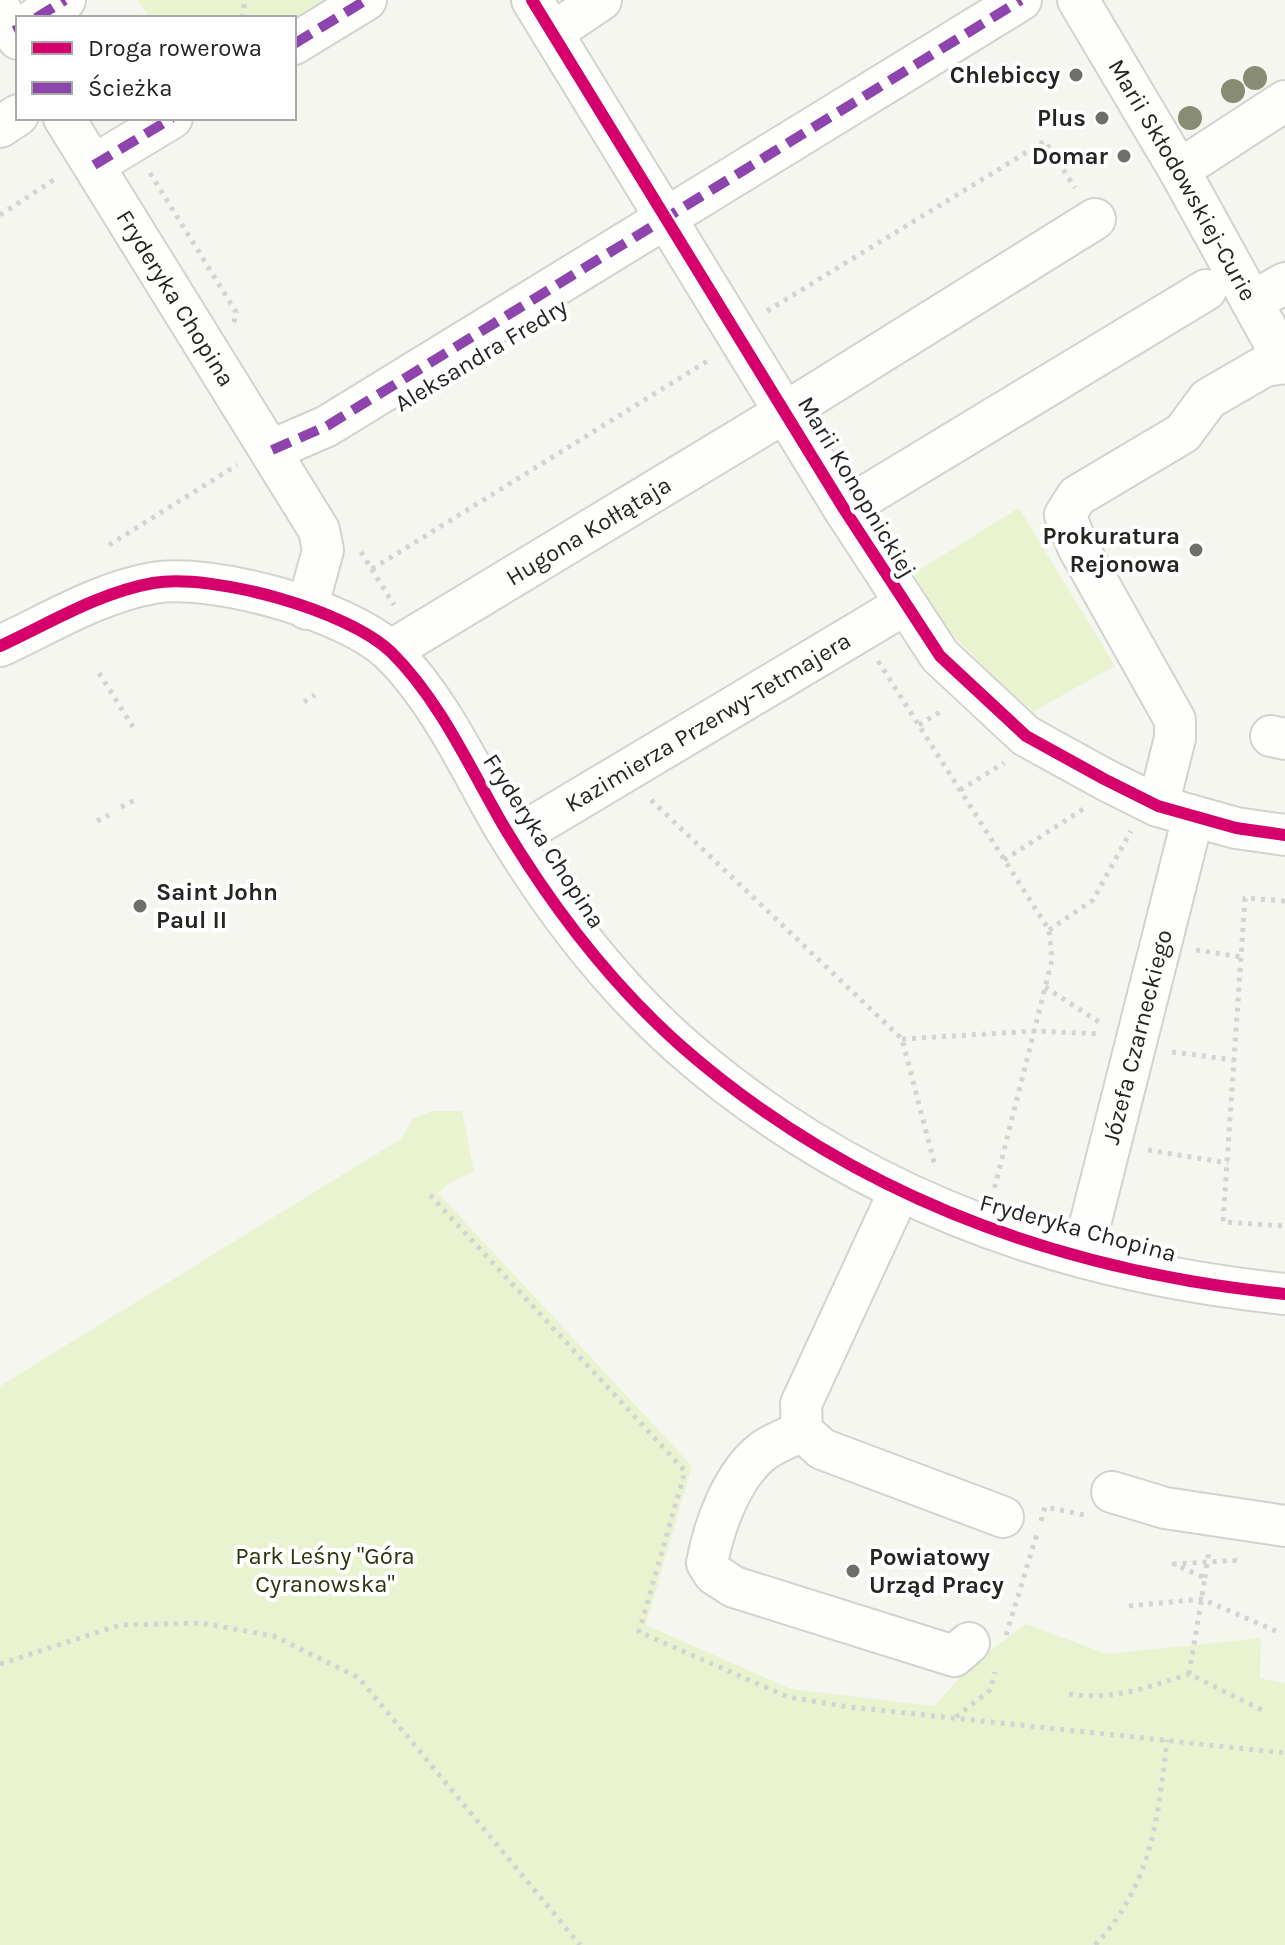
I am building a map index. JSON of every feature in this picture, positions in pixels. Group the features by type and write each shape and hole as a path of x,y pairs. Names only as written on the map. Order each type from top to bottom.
{"street":[{"path":"34,16 65,0"},
{"path":"296,43 366,0"},
{"path":"542,16 601,0"},
{"path":"279,462 327,426 669,227 1021,0"},
{"name":"Marii Skłodowskiej-Curie","path":"1078,0 1179,170 1268,293 1285,362"},
{"name":"Marii Konopnickiej","path":"542,16 844,509 940,656 1026,736 1163,814 1285,835"},
{"path":"1179,170 1285,101"},
{"name":"Fryderyka Chopina","path":"65,120 79,170 245,406 319,530 323,550 307,609 335,619 390,651 428,698 512,839 567,923 626,994 737,1093 804,1140 899,1192 960,1219 1082,1256 1157,1275 1285,1294"},
{"path":"79,170 168,120"},
{"name":"Hugona Kołłątaja","path":"390,651 1095,219"},
{"path":"844,509 1206,290"},
{"name":"Józefa Czarneckiego","path":"1082,1256 1163,814 1175,720 1078,547 1065,515 1077,496 1183,433 1208,399 1265,366 1285,362"},
{"path":"0,646 96,599 155,583 183,581 222,584 307,609"},
{"name":"Kazimierza Przerwy-Tetmajera","path":"512,839 904,605"},
{"path":"899,1192 801,1404 802,1431 822,1449 1003,1517"},
{"path":"802,1431 763,1451 733,1489 711,1542 707,1563 714,1574 734,1587 954,1656 991,1649"},
{"path":"1112,1492 1165,1508 1285,1526"}],"path":[{"path":"762,314 1045,141 1095,219"},
{"path":"0,215 79,170"},
{"path":"372,569 710,359"},
{"path":"109,545 251,456 279,462"},
{"path":"874,654 1049,930 1052,960 994,1191"},
{"path":"99,673 133,727"},
{"path":"304,702 315,695"},
{"path":"919,725 954,703"},
{"path":"960,790 1007,762"},
{"path":"647,796 902,1039 936,1172"},
{"path":"121,807 135,800"},
{"path":"1004,860 1096,801"},
{"path":"1049,930 1093,900 1163,814"},
{"path":"97,821 109,815"},
{"path":"1285,901 1245,898 1223,1222 1285,1226"},
{"path":"1195,950 1241,957"},
{"path":"1045,987 1107,1027"},
{"path":"902,1039 1035,1031 1106,1035"},
{"path":"1171,1052 1234,1060"},
{"path":"1148,1150 1228,1163"},
{"path":"956,1718 990,1690 991,1649 1045,1507 1086,1515 1112,1492"},
{"path":"1189,1674 1208,1562 1213,1549 1202,1547"},
{"path":"1205,1578 1174,1564 1240,1560 1228,1555"},
{"path":"1129,1606 1202,1599 1276,1631"},
{"path":"0,1664 120,1625 200,1623 274,1636 359,1678 580,1945"},
{"path":"1069,1694 1093,1697 1125,1695 1189,1674 1264,1711"},
{"path":"1095,1945 1133,1893 1152,1847 1167,1740"}],"green space":[{"path":"138,0 349,0 296,33 296,16 148,16"},
{"path":"1019,508 1115,666 1034,711 1011,694 945,627 914,573"},
{"name":"Park Leśny \"Góra Cyranowska\"","path":"432,1111 462,1111 474,1172 452,1181 438,1193 692,1466 646,1625 791,1689 934,1706 973,1663 1026,1624 1107,1654 1261,1638 1260,1678 1285,1683 1285,1945 0,1945 0,1386 402,1138 412,1119"}],"marked path":[{"path":"39,16 65,0"},
{"path":"296,43 366,0"},
{"path":"272,450 327,426 1021,0"},
{"path":"94,165 169,120"}],"cycle path":[{"path":"532,0 844,509 940,656 1026,736 1104,779 1158,806 1236,828 1285,835"},
{"path":"0,646 113,594 153,583 179,581 243,589 312,609 344,622 391,652 424,691 522,855 562,914 606,970 681,1046 747,1099 816,1145 888,1184 963,1218 1040,1245 1120,1267 1201,1283 1285,1294"}],"place":[{"name":"Chlebiccy","path":"1076,75"},
{"name":"Plus","path":"1102,118"},
{"name":"Domar","path":"1124,156"},
{"name":"Prokuratura Rejonowa","path":"1196,550"},
{"name":"Saint John Paul II","path":"140,906"},
{"name":"Powiatowy Urząd Pracy","path":"853,1571"}]}
